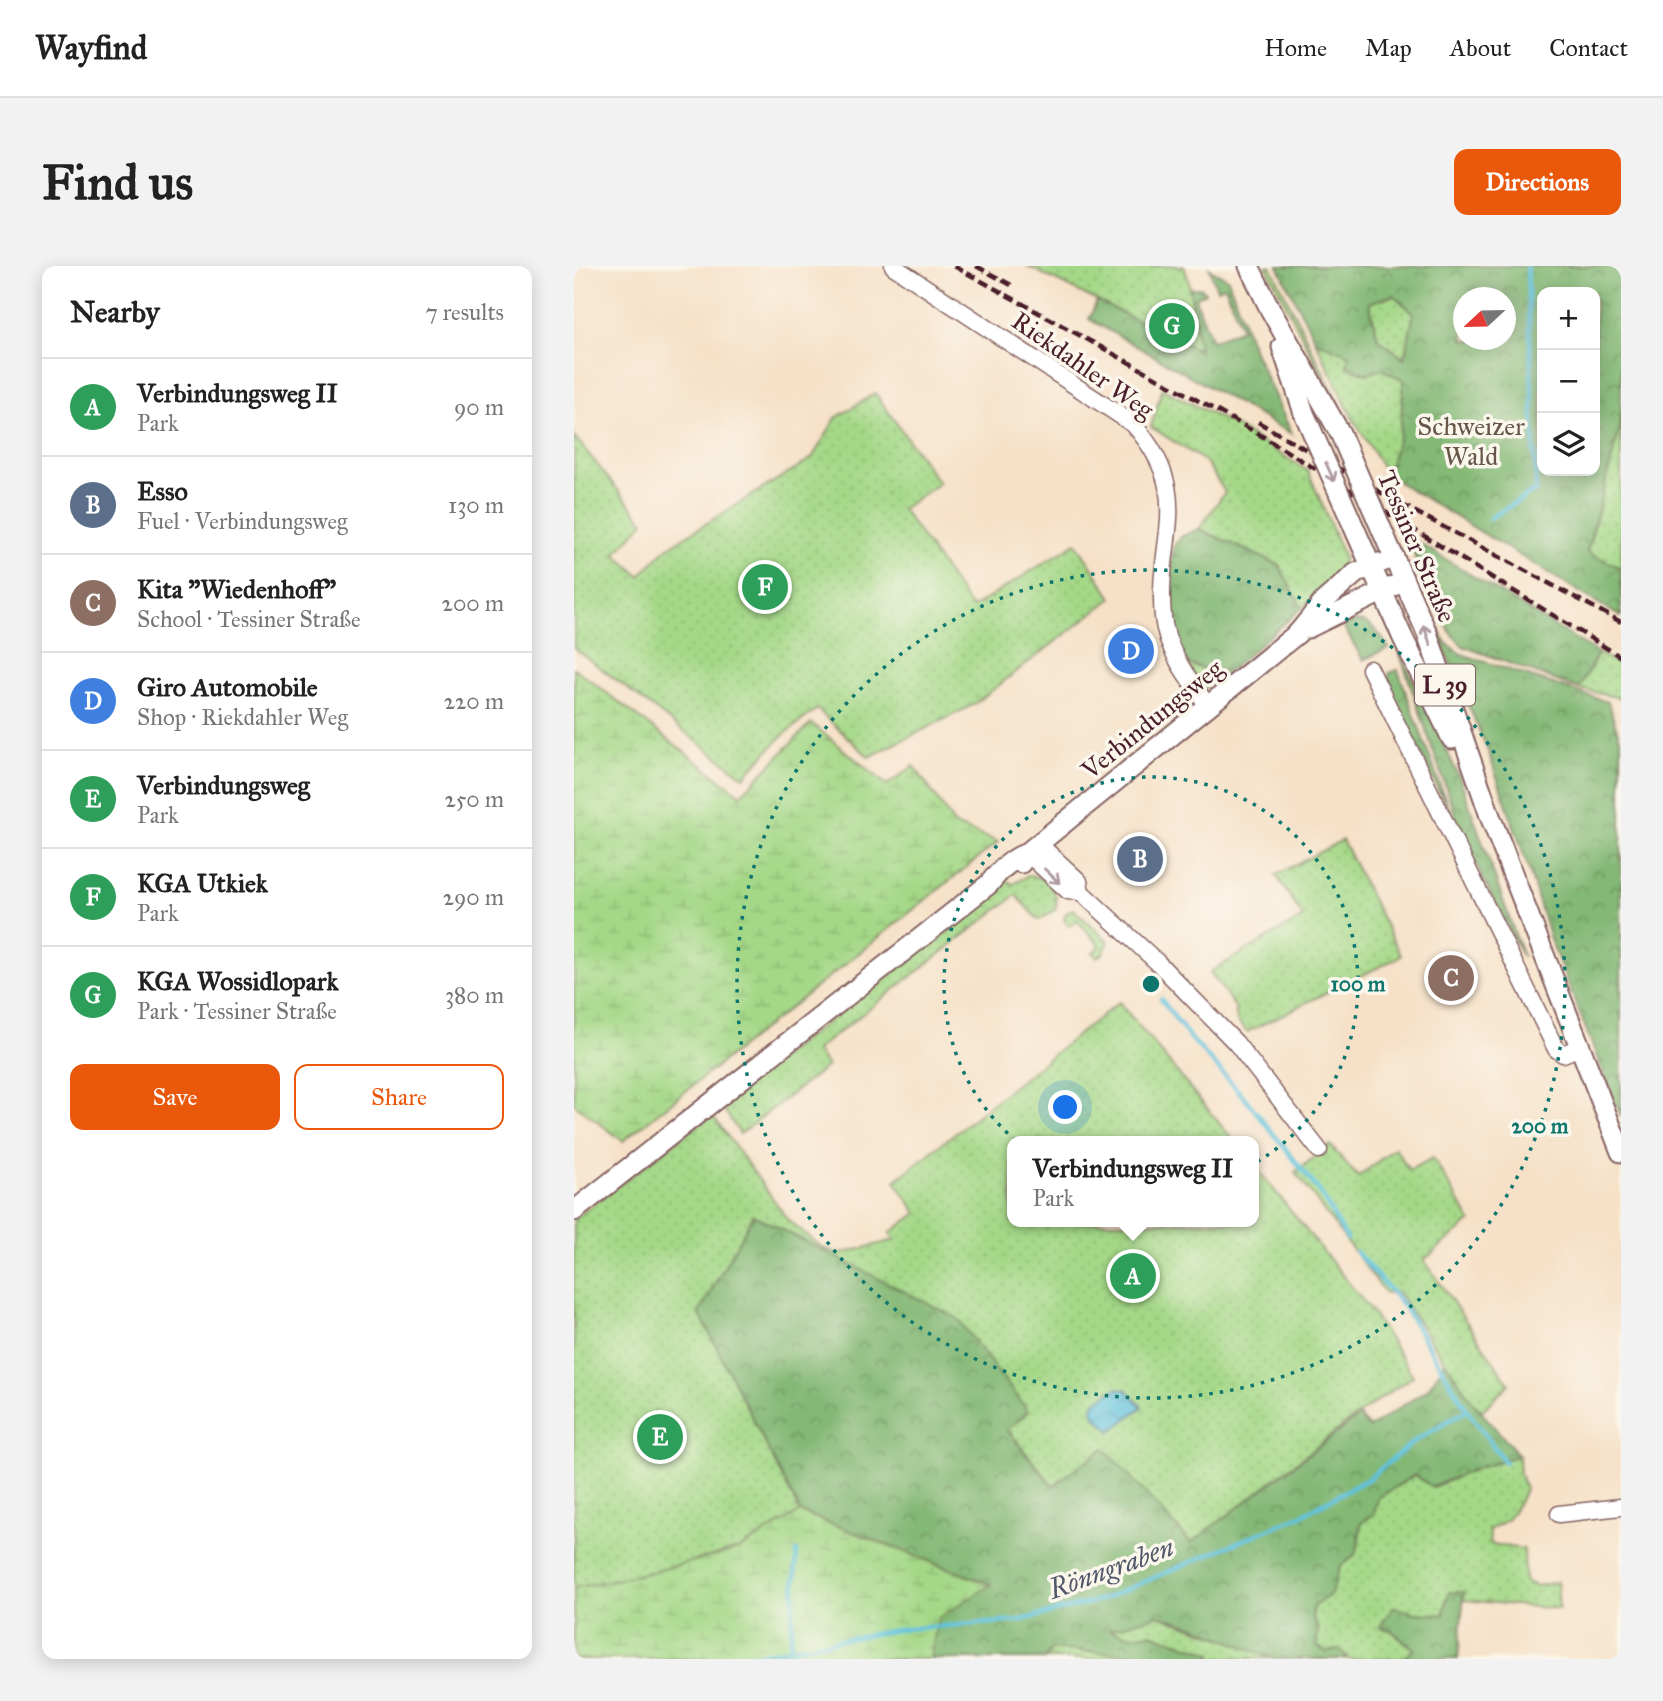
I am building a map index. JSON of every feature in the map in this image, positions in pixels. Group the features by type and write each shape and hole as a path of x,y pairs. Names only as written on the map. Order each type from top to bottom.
{"main road":[{"name":"Tessiner Straße","path":"1249,266 1270,309 1340,433 1427,633 1490,816 1621,1152"},
{"name":"Tessiner Straße","path":"1270,309 1304,413 1381,591 1490,816"},
{"name":"Verbindungsweg","path":"574,1211 989,884 1004,878 1033,849 1298,633 1324,601 1356,573 1392,554"},
{"name":"Verbindungsweg","path":"1298,633 1404,581"}],"street":[{"name":"Riekdahler Weg","path":"893,266 1133,424 1148,440 1164,472 1170,506 1171,520 1162,585 1163,618 1178,660 1209,707"},
{"path":"1370,669 1556,1049 1563,1054 1580,1047"},
{"path":"1033,849 1068,891 1080,892 1145,951 1236,1043 1320,1150"},
{"path":"1559,1514 1621,1507"}],"green space":[{"path":"1027,266 1184,266 1189,282 1199,351"},
{"path":"1266,266 1271,266 1339,404 1337,405"},
{"name":"Schweizer Wald","path":"1278,266 1621,266 1621,423 1587,552 1621,568 1621,617 1387,475 1400,433 1404,380 1381,369 1368,374 1347,367 1349,355 1315,340","holes":["1394,295 1414,314 1404,358 1378,339 1369,303"]},
{"path":"1209,268 1228,279 1253,349 1292,434 1089,319 1097,301 1199,350 1190,288 1202,288 1205,293 1195,298 1212,341 1242,329 1225,286 1217,289"},
{"path":"1394,295 1414,314 1405,358 1378,339 1369,303"},
{"path":"1315,340 1350,355 1347,366 1368,374 1381,368 1404,380 1400,433 1387,475 1352,417"},
{"path":"1162,389 1232,424 1308,471 1344,557 1341,570 1302,608 1279,565 1199,529 1225,492 1206,462 1151,427"},
{"path":"875,393 939,483 902,509 972,608 1076,543 1112,598 973,705 869,757 817,709 782,736 744,777 574,648 574,436 644,522 615,554 640,576 667,548 812,458 836,418"},
{"path":"1621,423 1621,568 1587,553"},
{"path":"1199,529 1279,565 1302,608 1228,672 1193,666 1186,661 1169,623 1166,602 1174,546 1182,536"},
{"name":"Schweizer Wald","path":"1406,535 1598,653 1579,689 1463,646 1437,610"},
{"path":"1356,621 1372,626 1389,648 1363,660 1343,626"},
{"path":"1436,624 1446,643 1461,654 1608,702 1621,742 1621,1117 1550,939 1488,751 1434,625"},
{"path":"1396,643 1460,779 1523,957 1466,845"},
{"path":"1598,653 1621,665 1621,698 1579,689"},
{"path":"1186,661 1193,666 1228,672 1203,690"},
{"path":"574,668 741,795 811,723 887,785 914,766 955,825 998,842 623,1141 574,1104"},
{"path":"1398,670 1452,818 1388,687 1389,673"},
{"path":"1342,840 1401,956 1247,1032 1237,1021 1235,1007 1210,972 1303,917 1276,875"},
{"path":"1029,875 1041,879 1051,887 1056,898 1055,910 1039,920 1016,895 816,1050 827,1066 740,1134 721,1105 1008,881 1013,884"},
{"path":"1073,909 1109,942 1103,954 1097,957 1093,953 1100,946 1077,920 1069,926 1064,920 1065,914"},
{"path":"1119,1002 1230,1136 1007,1136 1007,1227 1259,1227 1259,1171 1372,1312 1413,1376 1360,1413 1191,1544 1104,1448 1053,1486 1007,1429 1028,1412 849,1265 753,1215 700,1313 800,1512 739,1549 652,1572 574,1588 574,1219 712,1115 789,1221 823,1248 840,1254 895,1240 890,1233 917,1213 895,1181"},
{"path":"1330,1145 1358,1177 1395,1148 1409,1170 1433,1158 1471,1221 1424,1260 1509,1384 1482,1411 1474,1404 1398,1292 1386,1294 1295,1172"},
{"path":"753,1215 957,1318 1028,1411 1007,1430 1053,1486 1104,1448 1191,1543 1359,1416 1369,1428 1428,1389 1445,1362 1474,1404 1519,1455 1432,1487 1415,1475 1378,1498 1374,1514 1361,1523 1354,1556 1340,1566 1331,1594 1314,1606 1312,1616 1318,1628 1316,1645 1326,1652 1339,1649 1346,1656 1345,1659 1274,1659 1193,1626 1158,1615 1109,1630 1131,1636 1150,1633 1212,1654 1208,1659 1154,1659 1140,1655 1052,1649 1045,1659 930,1659 938,1618 990,1584 800,1512 699,1313"},
{"path":"1519,1455 1520,1474 1525,1489 1507,1520 1489,1530 1491,1544 1524,1549 1525,1582 1538,1586 1557,1582 1559,1609 1464,1600 1464,1592 1444,1615 1414,1613 1393,1607 1392,1631 1415,1649 1403,1659 1345,1659 1346,1656 1326,1652 1316,1645 1318,1628 1312,1616 1314,1606 1331,1594 1340,1566 1354,1556 1361,1523 1374,1514 1378,1498 1415,1475 1433,1487 1475,1469"},
{"path":"800,1512 991,1585 938,1618 930,1659 574,1659 574,1588 652,1572 739,1549"},
{"path":"1449,1592 1464,1592 1458,1659 1403,1659 1414,1649 1392,1631 1380,1627 1393,1607 1414,1613 1443,1615"},
{"path":"1158,1615 1275,1658 1208,1659 1212,1654 1150,1633 1131,1636 1107,1630"},
{"path":"1052,1649 1140,1655 1154,1659 1045,1659"}],"water":[{"path":"1117,1388 1127,1390 1142,1407 1111,1431 1095,1416 1092,1408 1095,1402"}],"waterway":[{"name":"Rönngraben","path":"1490,518 1536,490 1527,266"},
{"path":"1161,999 1186,1033 1244,1097 1320,1192 1347,1239"},
{"path":"1356,1252 1403,1305 1467,1410 1505,1462"},
{"name":"Rönngraben","path":"732,1659 902,1629 1018,1621 1101,1600 1302,1515 1368,1479 1416,1440 1467,1410"},
{"path":"790,1649 797,1551"}],"railway":[{"path":"954,266 1257,433 1621,657"},
{"path":"976,266 1013,286"},
{"path":"1258,422 1399,503 1621,622"}],"place":[{"name":"KGA Wossidlopark","path":"1172,326"},
{"name":"KGA Utkiek","path":"765,587"},
{"name":"Giro Automobile","path":"1131,651"},
{"name":"Esso","path":"1140,859"},
{"name":"Kita \"Wiedenhoff\"","path":"1451,978"},
{"name":"Verbindungsweg II","path":"1133,1276"},
{"name":"Verbindungsweg","path":"660,1437"}]}
